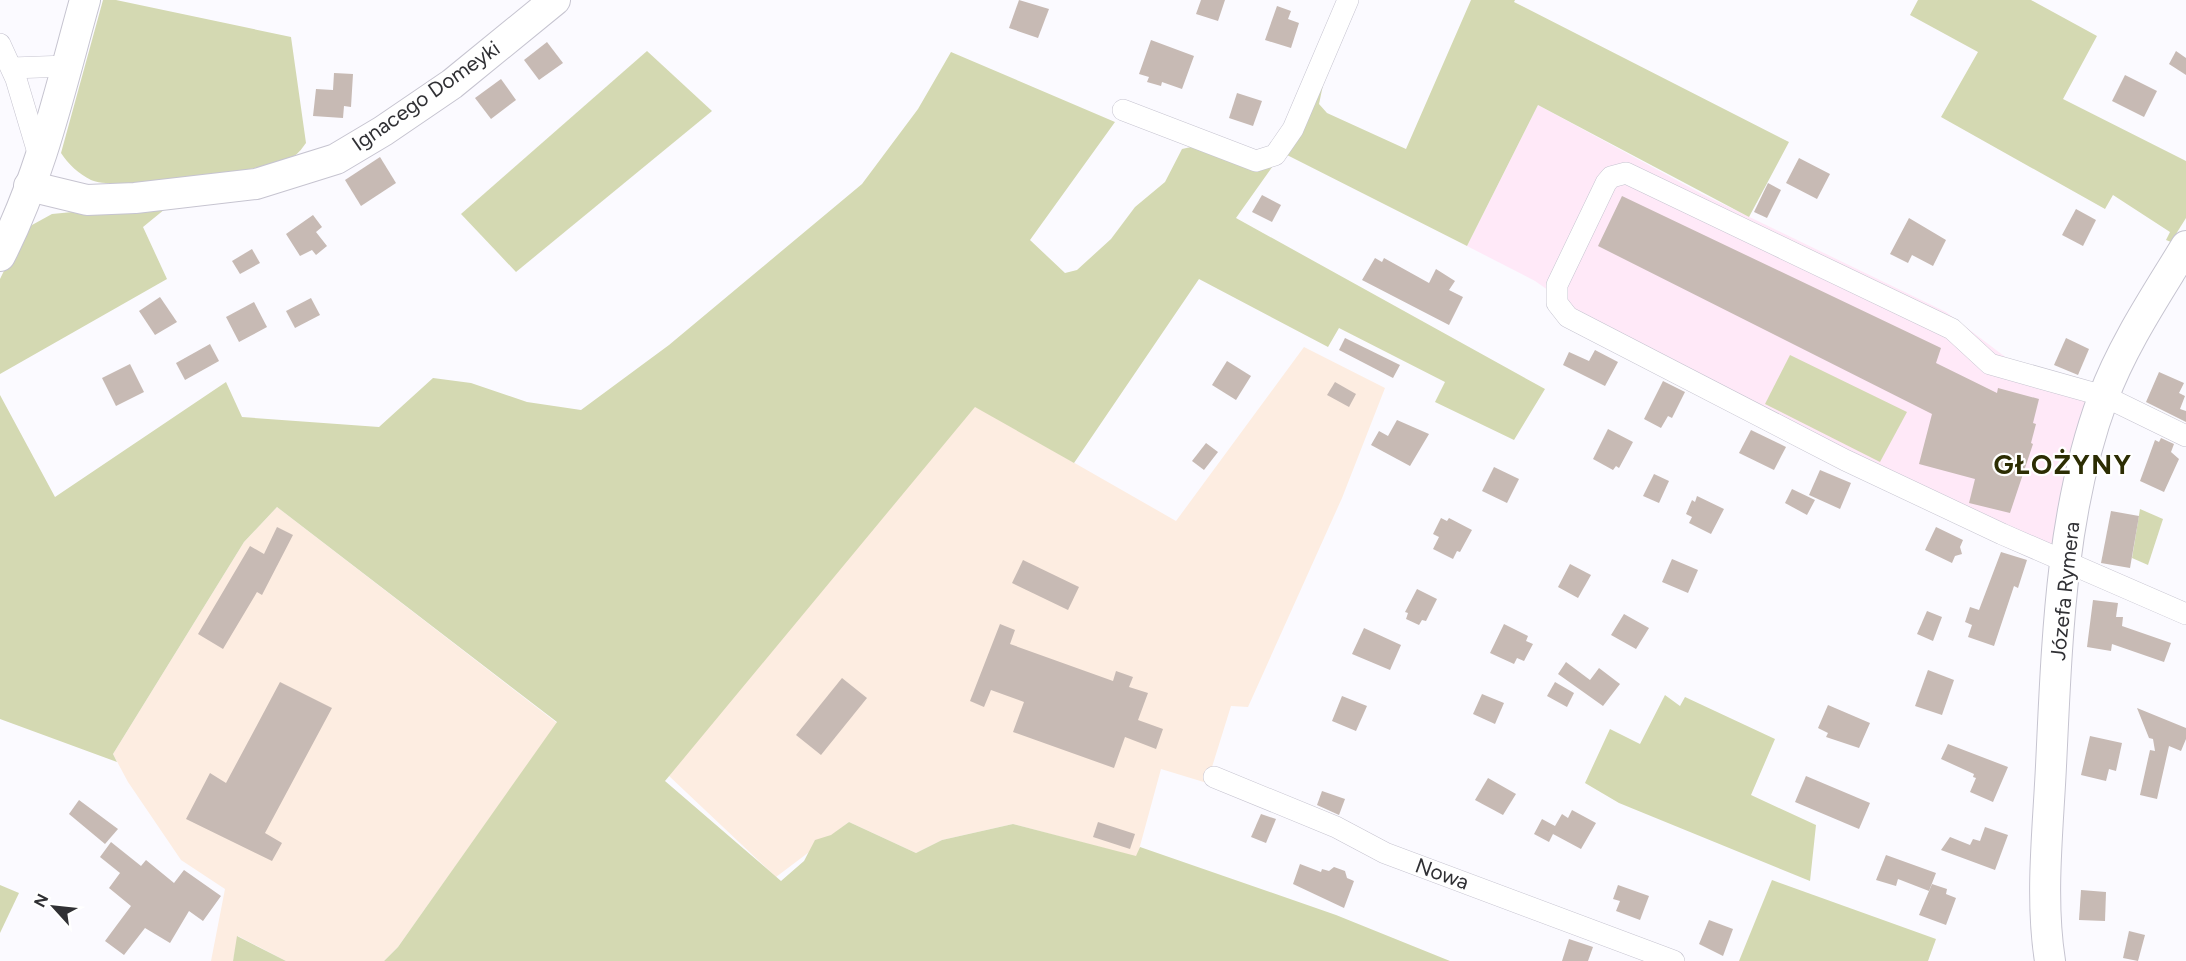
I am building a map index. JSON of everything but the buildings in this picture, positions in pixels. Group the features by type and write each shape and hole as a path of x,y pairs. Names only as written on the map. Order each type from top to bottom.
{"street":[{"path":"0,256 39,156 85,0"},
{"name":"Ignacego Domeyki","path":"29,186 87,200 181,194 255,184 336,159 383,131 452,84 555,0"},
{"path":"1123,110 1256,161 1275,155 1293,129 1348,0"},
{"path":"7,66 63,78"},
{"path":"7,66 39,156"},
{"path":"2186,436 2104,396 1990,364 1952,329 1626,173 1618,173 1606,183 1557,285 1557,303 1568,317 1845,460 2066,562 2186,614"},
{"name":"Józefa Rymera","path":"2050,961 2047,938 2048,844 2054,702 2066,562 2080,477 2104,396 2137,329 2186,246"},
{"name":"Nowa","path":"1214,777 1336,827 1385,853 1674,961"}],"shaded area":[{"path":"1538,105 1702,194 1946,312 2008,359 2093,389 2052,547 1928,492 1604,329 1535,281 1467,246"},
{"path":"1304,347 1385,388 1342,498 1248,707 1231,706 1207,783 1161,769 1137,857 1013,824 942,840 916,853 849,822 776,877 668,775 975,406 1176,521"},
{"path":"277,507 557,723 398,947 384,961 286,961 238,936 233,961 211,961 225,889 181,860 128,782 113,754 244,542"}],"green space":[{"path":"103,0 116,0 291,37 306,143 301,150 296,155 279,162 255,168 159,182 105,183 82,175 61,153"},
{"path":"1471,0 1515,0 1514,2 1789,142 1749,217 1538,105 1467,246 1287,155 1323,85 1319,104 1327,113 1406,149"},
{"path":"1918,0 2031,0 2097,36 2063,99 2186,161 2186,218 2171,242 2166,240 2170,232 2113,195 2105,209 1941,117 1978,52 1910,15"},
{"path":"647,51 712,111 516,272 461,214"},
{"path":"951,52 1115,122 1030,240 1065,273 1077,270 1111,239 1135,207 1165,182 1182,149 1191,147 1275,163 1236,218 1545,389 1514,440 1435,402 1445,382 1339,328 1328,347 1199,279 1074,463 975,407 665,781 781,881 804,861 815,840 831,835 849,822 916,853 942,840 1013,824 1136,856 1140,847 1336,915 1450,961 384,961 398,947 557,722 277,507 244,542 113,754 117,762 0,719 0,395 55,497 226,382 242,417 379,427 433,378 471,383 527,402 581,410 669,345 862,184 918,109"},
{"path":"103,209 165,209 143,227 167,279 0,374 0,279 22,234 32,225 52,214"},
{"path":"1790,355 1907,412 1880,462 1765,404"},
{"path":"2140,509 2163,519 2148,565 2132,558"},
{"path":"1665,695 1680,706 1685,697 1775,739 1751,795 1816,825 1810,881 1619,803 1585,783 1610,729 1640,744"},
{"path":"1772,880 1936,939 1928,961 1739,961"},
{"path":"0,885 19,893 0,933"},
{"path":"237,936 286,961 233,961"}],"district":[{"name":"GŁOŻYNY","path":"2063,465"}]}
